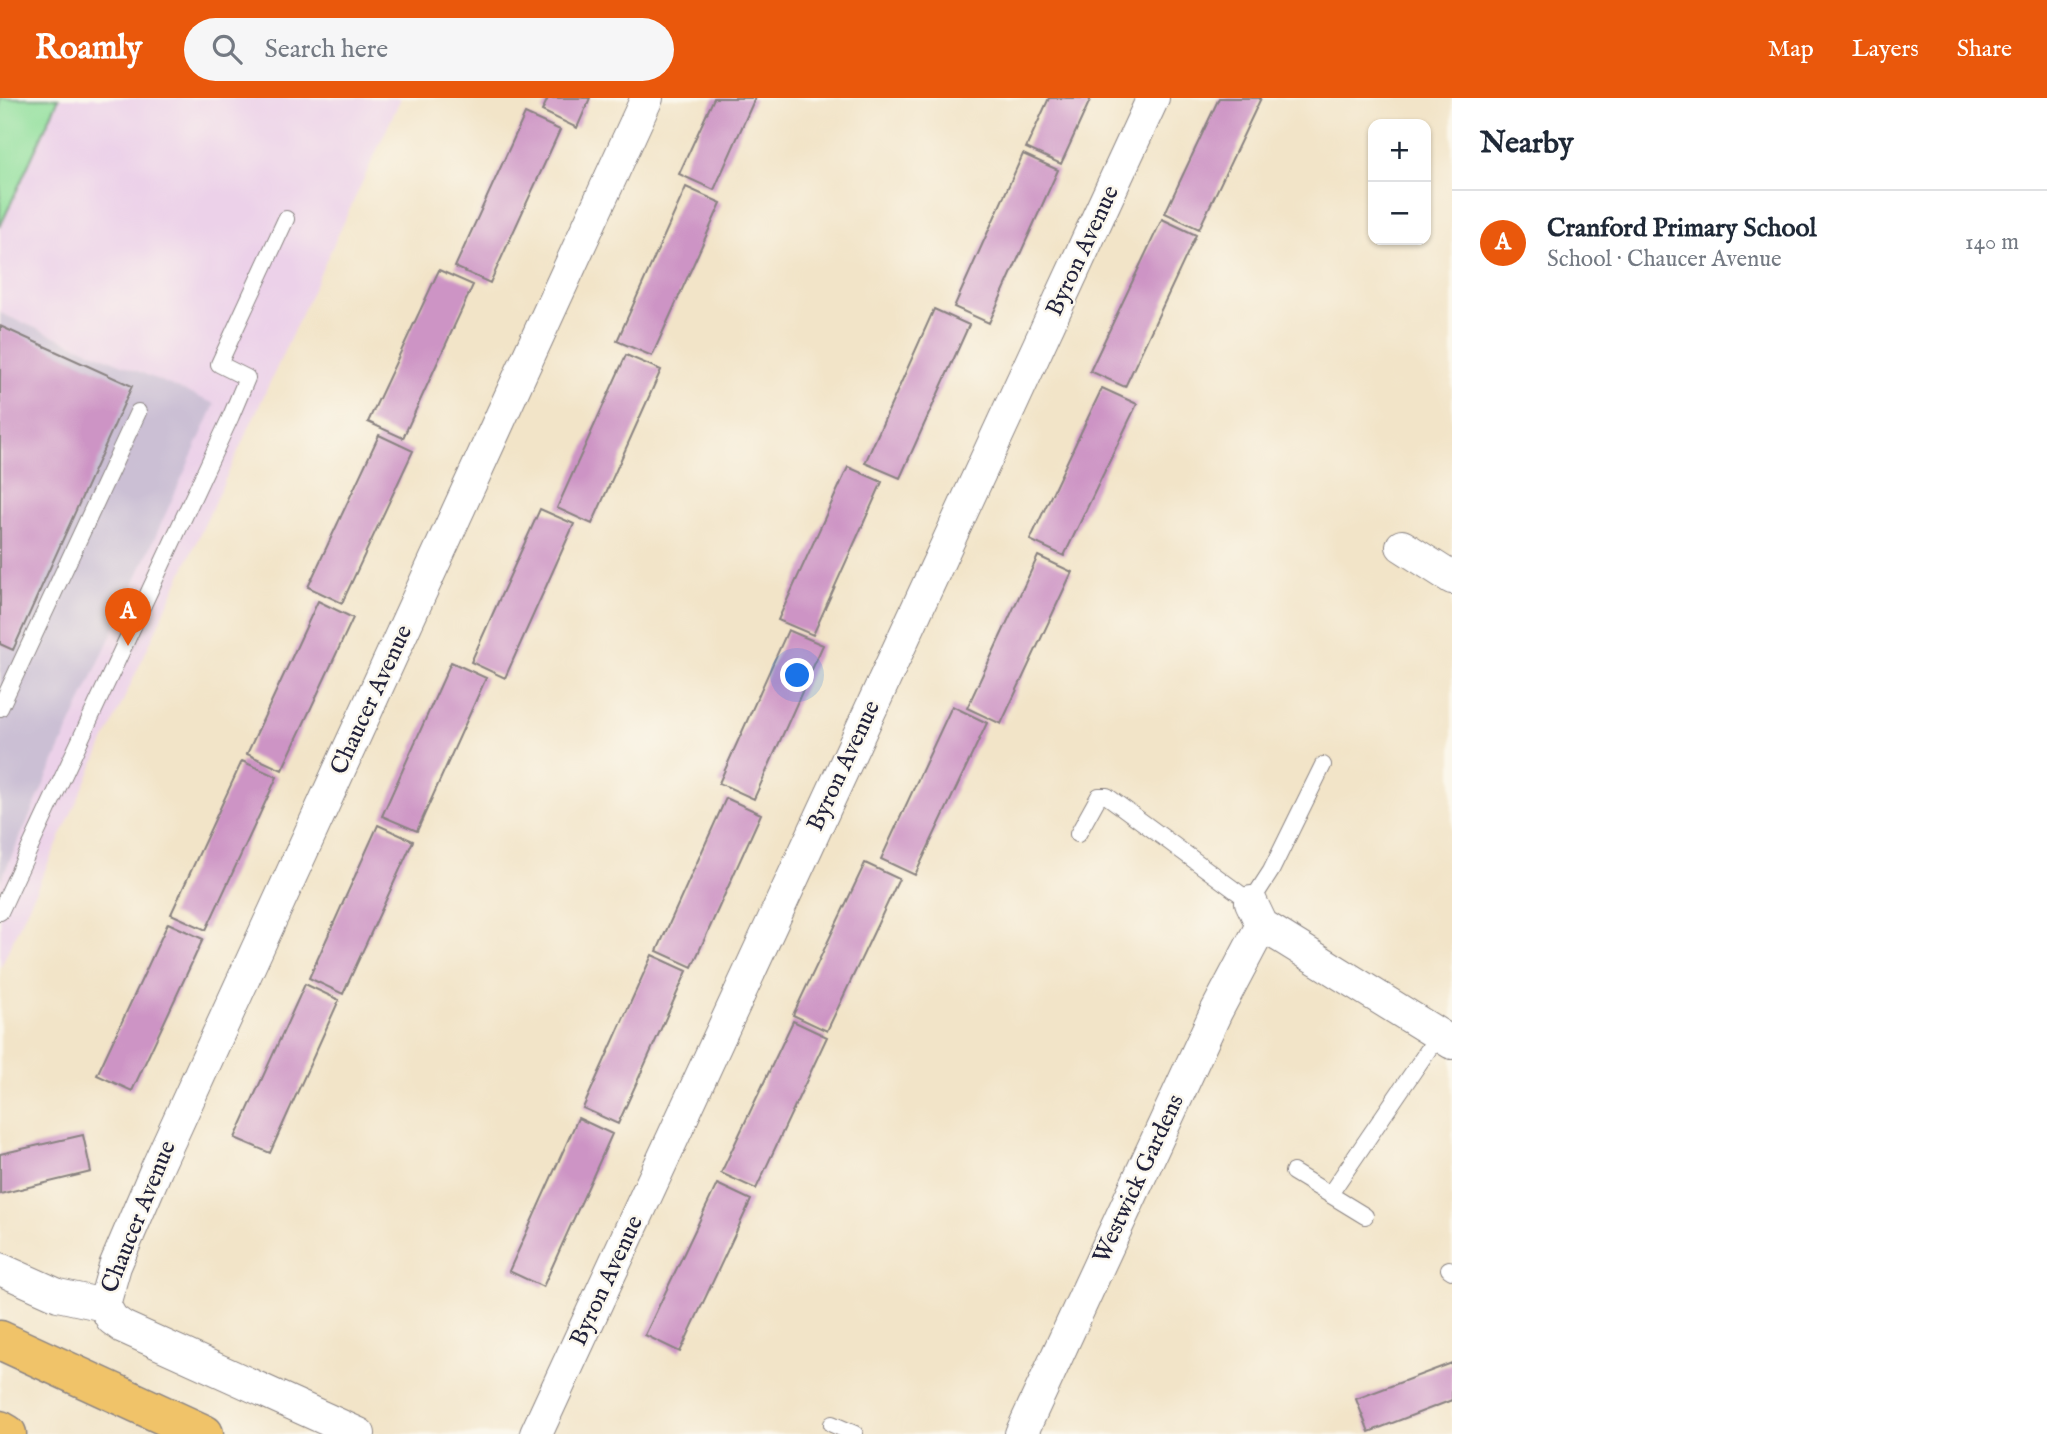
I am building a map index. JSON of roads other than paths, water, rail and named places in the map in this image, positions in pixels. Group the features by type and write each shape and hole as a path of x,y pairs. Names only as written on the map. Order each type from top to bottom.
{"highway":[{"path":"0,1340 204,1434"},
{"path":"0,1430 7,1434"}],"street":[{"name":"Chaucer Avenue","path":"104,1305 115,1265 156,1170 647,98"},
{"name":"Byron Avenue","path":"536,1434 1153,98"},
{"path":"1402,546 1452,578"},
{"path":"1256,914 1446,1039"},
{"name":"Westwick Gardens","path":"1021,1434 1216,1012 1256,914"},
{"path":"0,1269 58,1295 104,1305 112,1319 123,1327 359,1434"}],"lane":[{"path":"0,912 242,391 247,378 219,364 286,219"},
{"path":"0,708 138,412"},
{"path":"1078,834 1099,796 1107,796 1256,914 1271,871 1324,765"},
{"path":"1329,1194 1446,1039"},
{"path":"1293,1172 1365,1216"},
{"path":"832,1424 855,1434"}],"place":[{"name":"Cranford Primary School","path":"128,646"}]}
